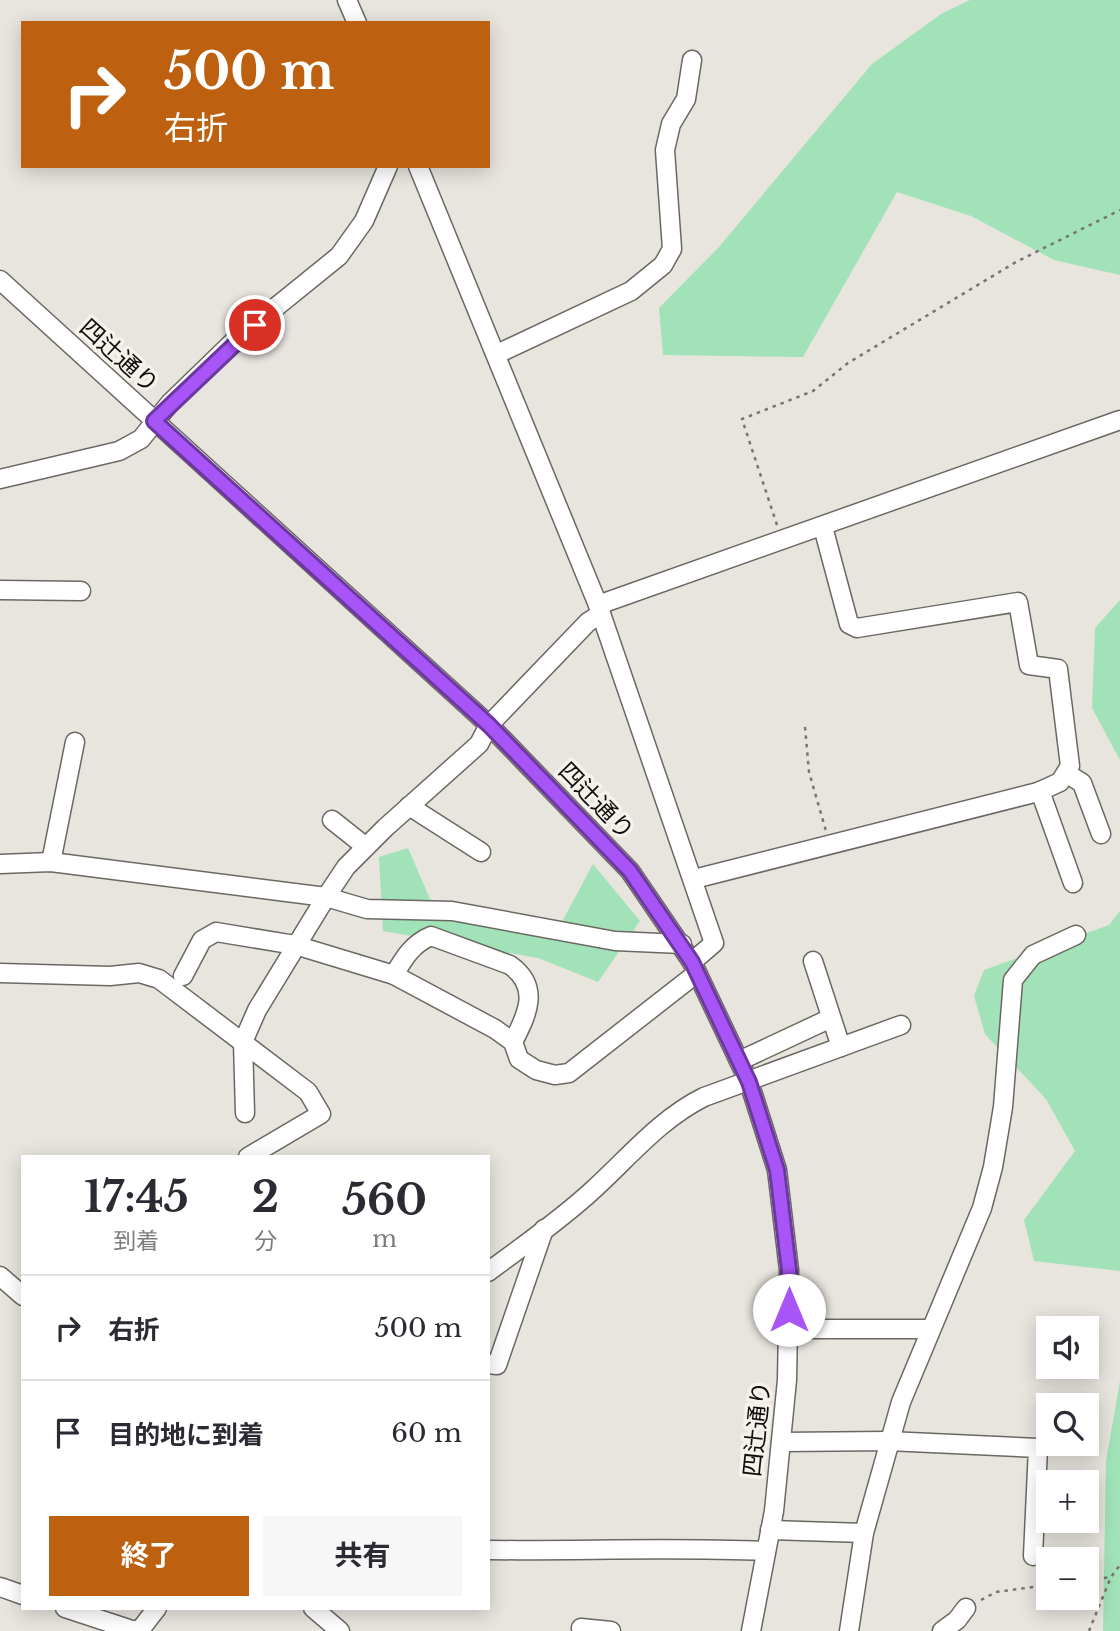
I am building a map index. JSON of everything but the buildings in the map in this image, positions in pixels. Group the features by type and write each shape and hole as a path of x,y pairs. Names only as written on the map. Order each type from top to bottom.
{"street":[{"path":"347,0 357,21"},
{"path":"497,354 631,291 663,265 673,249 665,150 671,124 686,99 692,60"},
{"path":"0,479 119,451 141,439 154,421 234,341 339,256 364,220 387,168"},
{"path":"183,976 202,940 216,932 295,945 394,975 495,1029 513,1042 519,1059 536,1070 555,1075 569,1073 694,967 714,943 599,609 419,168"},
{"name":"四辻通り","path":"0,280 489,725 630,871 682,944 749,1082 777,1170 789,1270 789,1329 781,1442 770,1530 751,1631"},
{"path":"245,1113 243,1042 257,1010 295,945 346,867 479,744 489,725 599,609 1120,420"},
{"path":"694,879 1041,791 1060,782 1070,766 1058,669 1029,664 1018,602 857,628 849,624 824,527"},
{"path":"0,590 80,591"},
{"path":"51,862 75,741"},
{"path":"1066,773 1082,782 1101,834"},
{"path":"1041,791 1073,883"},
{"path":"410,806 481,852"},
{"path":"332,820 366,847"},
{"path":"0,864 51,862 326,897 367,909 452,911 615,941 682,944"},
{"path":"849,1631 864,1533 888,1441 930,1329 982,1208 993,1167 1003,1107 1013,980 1033,955 1076,935"},
{"path":"394,975 419,940 431,936 510,965 521,973 528,989 528,1013 513,1042"},
{"path":"813,961 841,1047"},
{"path":"0,973 110,976 139,973 159,979 308,1092 321,1114 251,1155"},
{"path":"739,1061 831,1018"},
{"path":"490,1270 594,1189 634,1148 683,1108 901,1025"},
{"path":"490,1364 497,1365 544,1229"},
{"path":"0,1276 21,1294"},
{"path":"789,1329 930,1329"},
{"path":"781,1442 888,1441 1038,1448 1033,1556"},
{"path":"770,1530 864,1533"},
{"path":"490,1550 651,1551 688,1548 766,1552"},
{"path":"0,1587 21,1594"},
{"path":"942,1631 957,1620 966,1608"},
{"path":"70,1610 89,1618 140,1630 155,1610"},
{"path":"315,1610 340,1631"},
{"path":"582,1628 611,1631"}],"path":[{"path":"783,542 741,419 813,391 848,363 1016,262 1120,211"},
{"path":"805,727 809,772 829,844"},
{"path":"1090,1631 1111,1577 1120,1564"},
{"path":"1099,1578 1111,1577"},
{"path":"966,1608 996,1592 1036,1587"}],"green space":[{"path":"970,0 1120,0 1120,275 1054,260 971,216 897,192 803,357 663,355 659,308 719,247 872,64 941,14"},
{"path":"1120,600 1120,760 1092,708 1095,628"},
{"path":"408,848 430,899 473,921 555,935 593,864 640,921 598,982 538,958 383,931 379,857"},
{"path":"1120,911 1120,1271 1034,1261 1024,1220 1075,1151 1046,1099 985,1034 974,996 984,970 1109,925"},
{"path":"1120,1381 1120,1631 1103,1631 1106,1461"}],"route":[{"path":"255,325 234,341 154,421 489,725 630,871 682,944 749,1082 777,1170 789,1270 789,1310"}]}
